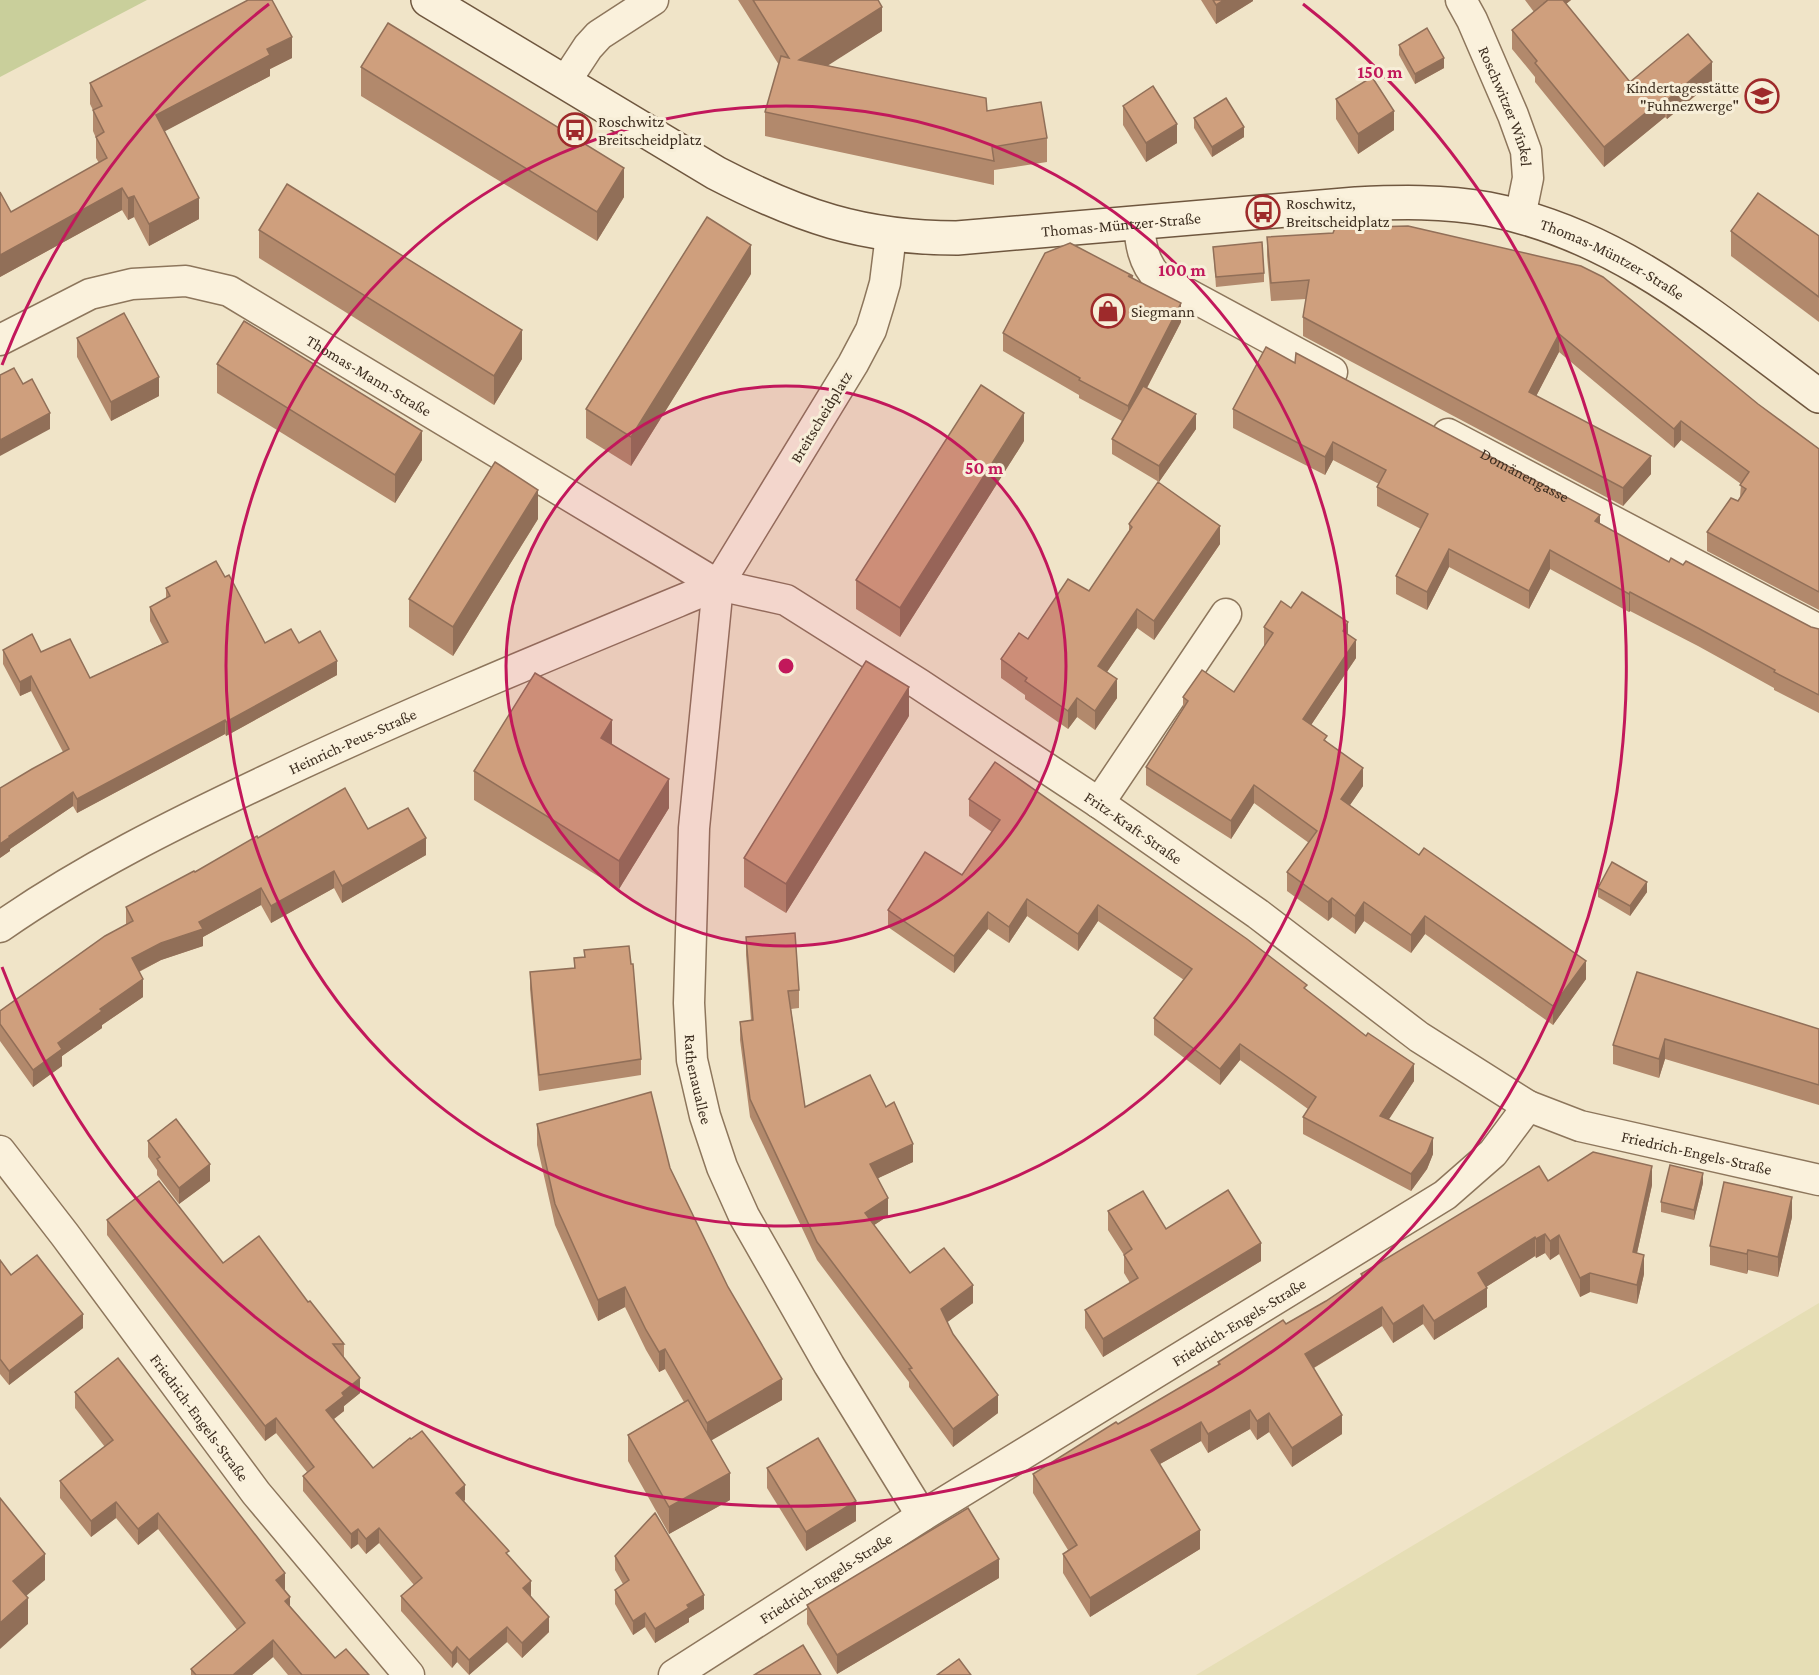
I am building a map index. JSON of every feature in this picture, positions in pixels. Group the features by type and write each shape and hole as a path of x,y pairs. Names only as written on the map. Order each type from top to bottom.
{"main road":[{"name":"Thomas-Müntzer-Straße","path":"428,0 716,173 762,197 807,215 855,229 891,235 957,238 1399,202 1487,209 1558,229 1602,247 1642,268 1819,396"}],"street":[{"path":"565,82 599,34 653,0"},
{"name":"Roschwitzer Winkel","path":"1461,0 1513,115 1526,151 1528,178 1520,217"},
{"path":"1139,222 1140,242 1151,271 1158,278 1355,384"},
{"name":"Breitscheidplatz","path":"718,585 853,364 871,330 885,283 891,235"},
{"name":"Thomas-Mann-Straße","path":"0,340 90,294 132,284 186,281 229,291 718,585"},
{"name":"Domänengasse","path":"1429,424 1819,630"},
{"name":"Fritz-Kraft-Straße","path":"718,585 786,600 919,684 1099,803 1258,914 1419,1037 1528,1106"},
{"name":"Heinrich-Peus-Straße","path":"0,927 40,899 158,832 350,740 718,585"},
{"name":"Rathenauallee","path":"718,585 694,828 689,1003 692,1060 705,1116 722,1167 744,1216 829,1365 922,1516"},
{"path":"1099,803 1226,614"},
{"name":"Friedrich-Engels-Straße","path":"674,1675 922,1516 1445,1195 1493,1153 1528,1106 1581,1126 1819,1180"},
{"name":"Friedrich-Engels-Straße","path":"0,1151 256,1493 409,1675"}],"shaded area":[{"path":"1819,1303 1819,1675 1196,1675"}],"green space":[{"path":"0,0 147,0 0,77"}],"building":[{"path":"248,0 272,0 292,37 267,49 270,55 156,115 199,198 149,224 134,196 128,198 122,188 0,255 0,192 11,212 107,158 96,137 104,132 93,110 102,106 90,83"},
{"path":"753,0 878,0 882,7 799,60 986,98 987,111 1041,102 1047,138 992,147 994,161 765,112 781,56 789,58"},
{"path":"1213,0 1224,0 1216,5"},
{"path":"1548,0 1563,0 1630,82 1688,34 1712,62 1667,100 1665,97 1604,147 1535,63 1537,61 1512,30"},
{"path":"388,23 624,168 597,212 361,67"},
{"path":"1427,28 1444,58 1415,74 1399,45"},
{"path":"1372,77 1394,111 1358,134 1336,99"},
{"path":"1153,86 1177,124 1146,143 1123,106"},
{"path":"1226,98 1244,127 1212,147 1194,118"},
{"path":"287,184 522,330 494,376 259,230"},
{"path":"1758,193 1819,236 1819,297 1731,231"},
{"path":"707,217 751,245 631,437 586,409"},
{"path":"1408,226 1581,266 1603,277 1758,404 1819,449 1819,592 1707,532 1731,498 1738,501 1746,489 1740,485 1749,472 1681,421 1674,429 1559,334 1529,392 1651,456 1623,488 1303,317 1309,280 1271,283 1267,237 1333,233 1335,228"},
{"path":"1262,242 1264,273 1216,277 1213,247"},
{"path":"1070,243 1181,303 1128,406 1079,380 1080,378 1003,333 1045,253"},
{"path":"124,313 159,377 111,402 77,338"},
{"path":"244,321 422,431 395,475 217,364"},
{"path":"1266,347 1295,363 1296,353 1600,515 1595,521 1669,562 1671,558 1683,565 1686,561 1811,627 1819,629 1819,695 1550,550 1529,591 1449,549 1427,592 1396,576 1428,514 1377,487 1386,470 1333,442 1325,457 1233,409"},
{"path":"14,368 23,384 32,379 50,413 0,440 0,375"},
{"path":"981,385 1024,413 900,608 856,580"},
{"path":"1143,386 1196,414 1159,466 1112,439"},
{"path":"495,462 538,490 453,627 409,599"},
{"path":"1158,482 1220,526 1154,621 1137,609 1098,666 1117,679 1095,711 1077,698 1068,711 1025,681 1027,678 1001,659 1019,633 1028,639 1068,579 1089,591 1132,527 1129,524"},
{"path":"216,561 225,577 229,575 265,643 291,629 299,643 320,631 337,661 226,722 225,720 77,799 73,792 0,844 0,788 69,749 31,676 20,682 3,650 32,634 41,652 70,639 90,678 168,642 150,607 170,596 166,588"},
{"path":"1302,592 1348,622 1343,631 1356,640 1303,719 1327,736 1324,740 1363,768 1341,799 1419,855 1424,848 1586,961 1553,1006 1425,916 1411,935 1364,902 1355,916 1332,898 1328,902 1287,872 1317,831 1254,785 1231,821 1146,767 1188,701 1183,697 1202,670 1234,692 1273,633 1264,627 1281,601 1291,608"},
{"path":"866,661 909,687 786,884 744,858"},
{"path":"535,673 612,720 601,738 669,779 619,861 474,771"},
{"path":"995,762 1247,939 1307,985 1304,988 1366,1036 1368,1033 1414,1064 1380,1116 1433,1138 1427,1153 1411,1174 1303,1117 1316,1097 1240,1044 1220,1069 1154,1018 1192,969 1098,905 1078,934 1027,899 1009,927 988,912 954,956 888,910 925,852 962,875 1000,820 969,799"},
{"path":"345,788 368,829 408,808 426,838 342,886 334,871 271,906 261,888 199,922 203,929 161,943 132,958 143,979 100,1009 102,1011 58,1043 62,1049 33,1070 0,1024 0,1011 105,936 133,921 126,907 195,872 257,836 258,838"},
{"path":"1612,862 1647,882 1630,906 1598,888"},
{"path":"795,933 799,990 788,991 805,1107 870,1075 886,1107 894,1102 913,1144 870,1164 888,1198 865,1213 910,1273 944,1248 973,1285 941,1309 953,1334 998,1395 953,1429 909,1369 912,1368 817,1242 750,1099 740,1022 753,1020 746,937"},
{"path":"629,946 631,964 633,964 641,1059 539,1075 530,972 575,968 574,958 585,957 584,950"},
{"path":"1637,972 1819,1029 1819,1085 1665,1039 1659,1059 1613,1045"},
{"path":"651,1092 670,1168 728,1287 782,1379 707,1423 665,1349 659,1352 625,1287 598,1300 555,1204 537,1124"},
{"path":"176,1119 210,1164 179,1188 157,1159 160,1157 148,1141"},
{"path":"1593,1152 1652,1166 1633,1252 1644,1255 1637,1285 1590,1273 1580,1278 1559,1235 1550,1241 1545,1234 1536,1239 1535,1237 1478,1273 1487,1288 1434,1321 1423,1305 1393,1324 1382,1307 1305,1354 1342,1415 1292,1448 1269,1413 1257,1421 1250,1410 1208,1434 1201,1422 1151,1450 1200,1530 1090,1598 1063,1554 1077,1545 1033,1474 1116,1422 1118,1424 1220,1364 1218,1362 1283,1320 1286,1324 1326,1301 1363,1276 1361,1274 1539,1166 1548,1181"},
{"path":"1670,1165 1703,1173 1694,1210 1661,1202"},
{"path":"159,1181 223,1263 259,1236 308,1302 310,1301 344,1344 333,1344 360,1378 342,1393 344,1396 326,1410 373,1468 422,1431 465,1485 456,1493 509,1551 506,1553 531,1581 523,1588 549,1617 522,1643 507,1627 469,1660 457,1647 452,1653 401,1596 422,1578 379,1528 366,1539 358,1529 351,1534 303,1476 314,1467 276,1418 265,1426 107,1220"},
{"path":"1724,1182 1792,1197 1778,1257 1748,1250 1747,1254 1710,1246"},
{"path":"1228,1190 1261,1243 1103,1339 1085,1310 1138,1278 1124,1255 1132,1249 1108,1211 1143,1191 1166,1229"},
{"path":"37,1255 83,1314 9,1371 0,1359 0,1260 11,1275"},
{"path":"118,1358 285,1573 276,1580 290,1597 285,1601 335,1658 346,1649 369,1675 302,1675 273,1640 233,1675 196,1675 191,1669 245,1623 158,1513 138,1529 116,1502 91,1521 60,1481 113,1440 75,1392"},
{"path":"688,1400 730,1473 669,1507 628,1435"},
{"path":"818,1438 856,1501 806,1532 767,1468"},
{"path":"0,1498 45,1554 13,1581 28,1598 0,1623"},
{"path":"968,1508 999,1559 837,1655 807,1605"},
{"path":"655,1513 704,1595 687,1605 689,1608 655,1629 645,1613 633,1621 615,1590 629,1580 615,1556"},
{"path":"803,1645 821,1675 754,1675"},
{"path":"959,1659 971,1675 937,1675"}],"place":[{"name":"Kindertagesstätte \"Fuhnezwerge\"","path":"1762,96"},
{"name":"Roschwitz Breitscheidplatz","path":"575,130"},
{"name":"Roschwitz, Breitscheidplatz","path":"1263,212"},
{"name":"Siegmann","path":"1108,311"}]}
